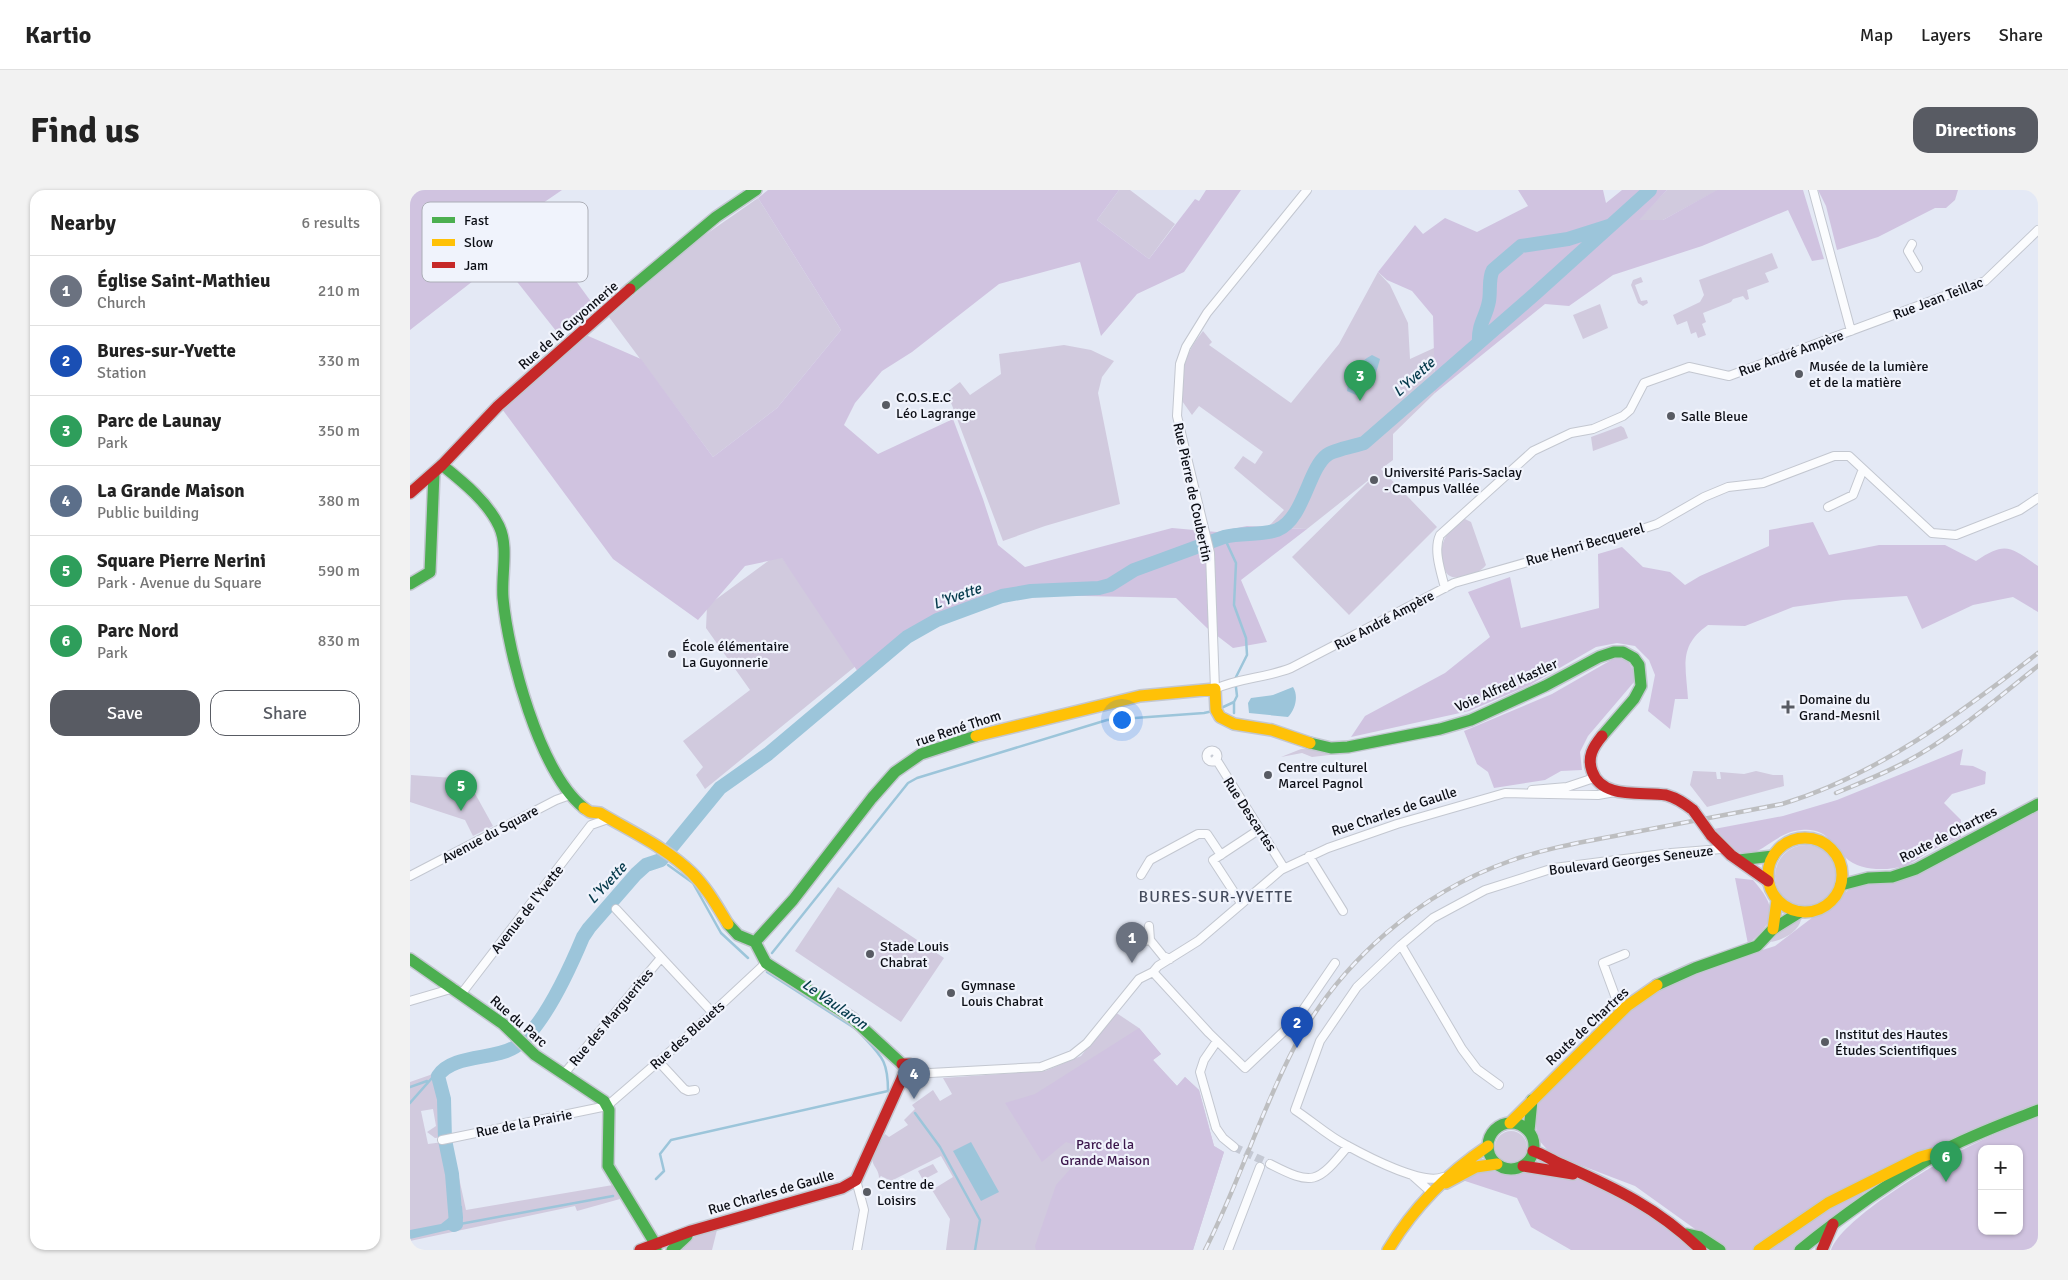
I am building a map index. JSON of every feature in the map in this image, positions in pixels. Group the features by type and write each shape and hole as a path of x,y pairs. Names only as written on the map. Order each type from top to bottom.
{"main road":[{"name":"Rue de la Guyonnerie","path":"410,493 438,469 498,406 678,248 716,217 756,190"},
{"path":"410,584 425,577 430,572 438,469"},
{"path":"438,469 489,511 500,526 504,548 502,570 504,612 513,660 541,739 558,779 570,795 589,812 600,814 657,847 698,879 738,935 755,942 766,963 852,1018 906,1070"},
{"name":"Voie Alfred Kastler","path":"1215,689 1214,710 1224,720 1280,730 1314,744 1331,748 1353,747 1465,722 1546,687 1605,654 1619,651 1634,658 1640,665 1642,682 1639,692 1629,707 1598,739 1591,751 1589,763 1594,778"},
{"name":"rue René Thom","path":"755,942 816,870 884,783 902,766 916,757 946,745 1064,713 1157,695 1215,689"},
{"name":"Rue Charles de Gaulle","path":"1594,778 1617,792 1672,795 1685,802 1721,849 1768,881"},
{"name":"Route de Chartres","path":"1841,885 1868,878 1892,877 1916,870 2038,804"},
{"path":"1796,839 1816,840 1832,850 1841,867 1841,885 1829,904 1819,910 1800,912 1784,906 1777,900 1768,881 1769,868 1773,856 1779,849 1796,839"},
{"path":"1739,860 1773,856"},
{"name":"Route de Chartres","path":"1841,867 1868,878"},
{"path":"1773,929 1777,900"},
{"name":"Route de Chartres","path":"1510,1123 1621,1012 1649,989 1695,968 1757,946 1765,940 1773,929 1800,912"},
{"name":"Rue du Parc","path":"410,960 458,990 503,1024 535,1055 601,1099 607,1106"},
{"name":"Rue Charles de Gaulle","path":"640,1250 659,1248 692,1231 842,1188 856,1180 906,1070"},
{"path":"1523,1166 1533,1151 1533,1141 1529,1131 1532,1100"},
{"path":"607,1106 609,1116 608,1166 659,1248"},
{"path":"1800,1250 1833,1223 1941,1152 1991,1128 2038,1110"},
{"path":"1497,1164 1490,1156 1488,1146 1489,1139 1497,1128 1510,1123 1520,1125 1529,1131"},
{"path":"1388,1250 1409,1218 1445,1176 1459,1164 1488,1146"},
{"path":"1533,1151 1625,1192 1685,1234 1701,1250"},
{"path":"1759,1250 1802,1220 1856,1188 1920,1157 1941,1152"},
{"path":"1434,1189 1470,1168 1483,1164 1497,1164 1512,1169 1523,1166 1571,1174 1586,1173"},
{"path":"1822,1250 1833,1223"},
{"path":"672,1250 692,1231"},
{"path":"1685,1234 1700,1237 1720,1250"}],"street":[{"name":"Rue Pierre de Coubertin","path":"1215,689 1210,553 1177,416 1180,364 1186,347 1207,313 1307,190"},
{"path":"1813,190 1851,331"},
{"name":"Rue Jean Teillac","path":"1851,331 1985,281 2038,230"},
{"path":"1912,244 1908,251 1918,268"},
{"name":"Rue André Ampère","path":"1215,689 1236,682 1276,674 1299,665 1444,588 1437,541 1440,534 1533,451 1571,433 1592,428 1623,416 1630,410 1644,383 1689,367 1729,376 1851,331"},
{"name":"Rue Henri Becquerel","path":"1444,588 1462,580 1657,524 1704,497 1728,487 1763,482 1834,456 1849,456 1932,533 1956,534 2020,510 2038,498"},
{"path":"1828,507 1853,495 1863,469"},
{"name":"Rue Descartes","path":"1216,759 1283,869"},
{"name":"Rue Charles de Gaulle","path":"1241,903 1283,869 1309,856 1397,824 1488,797 1542,788 1567,787 1594,778"},
{"name":"Rue Charles de Gaulle","path":"1521,793 1598,795 1617,792"},
{"name":"Avenue du Square","path":"410,876 556,800 570,795"},
{"path":"589,812 591,826"},
{"name":"Avenue de l'Yvette","path":"458,990 591,826 608,819"},
{"path":"906,1070 924,1074 1008,1069 1041,1066 1059,1062 1072,1055 1087,1043 1136,981 1153,972 1158,966 1198,941 1241,903 1213,860 1260,829"},
{"path":"1141,875 1150,860 1198,834 1207,834 1221,855"},
{"name":"Boulevard Georges Seneuze","path":"1348,1146 1295,1110 1320,1041 1357,987 1400,945 1434,918 1455,906 1485,890 1533,874 1602,862 1721,849"},
{"path":"1309,856 1342,911"},
{"path":"616,909 712,1012"},
{"path":"1149,926 1150,940 1163,956 1170,959"},
{"path":"1134,943 1150,940"},
{"path":"1400,945 1462,1049 1477,1069 1499,1085"},
{"path":"1621,1012 1603,962 1625,954"},
{"name":"Rue des Marguerites","path":"563,1075 660,958"},
{"name":"Rue des Bleuets","path":"607,1106 659,1062 766,963"},
{"path":"1153,972 1245,1068 1296,1020 1335,963"},
{"path":"410,1001 458,990"},
{"path":"1218,1041 1204,1060 1200,1072 1216,1128 1223,1138 1234,1147"},
{"path":"659,1062 684,1089 688,1091 695,1090"},
{"name":"Rue de la Prairie","path":"446,1139 607,1106"},
{"path":"1270,1164 1300,1178 1311,1179 1325,1172 1348,1146 1410,1174 1434,1189"},
{"path":"1228,1250 1260,1167"},
{"path":"1410,1174 1432,1180 1445,1176"},
{"path":"856,1180 864,1210 857,1250"}],"green space":[{"path":"410,190 562,190 544,202 422,202 422,282 472,282 410,330"},
{"path":"768,190 1119,190 1097,220 1149,259 1195,199 1199,201 1206,190 1241,190 1184,272 1137,294 1101,336 1080,262 999,284 912,352 882,371 855,403 844,425 878,454 953,419 998,545 1025,567 1172,528 1217,532 1247,526 1307,529 1241,580 1267,642 1233,648 1207,628 1176,598 998,594 939,615 896,642 858,672 782,558 745,566 698,620 613,559 502,409 586,335 641,359 713,457 777,408 841,330 758,198"},
{"path":"1119,190 1130,190 1175,224 1149,259 1097,220"},
{"path":"1518,190 1603,190 1606,203 1622,190 1667,190 1639,220 1663,220 1717,190 1803,190 1824,259 1812,261 1788,210 1702,246 1613,275 1569,306 1545,304 1435,393 1433,316 1412,291 1387,280 1378,272 1415,225 1423,234 1445,218 1477,232 1528,206"},
{"path":"1667,190 1718,190 1663,220 1638,220"},
{"path":"1818,190 1958,190 1955,200 1946,208 1935,208 1878,237 1837,250 1826,206"},
{"path":"758,198 841,330 777,408 713,457 609,317 692,244"},
{"path":"1772,253 1778,268 1765,273 1769,282 1747,290 1749,299 1746,300 1743,296 1733,299 1731,302 1703,313 1706,322 1702,324 1706,335 1698,338 1696,332 1691,334 1687,321 1677,325 1673,315 1700,302 1704,295 1699,280"},
{"path":"1378,272 1390,285 1408,323 1410,359 1434,348 1435,393 1393,434 1393,460 1381,469 1437,527 1349,615 1292,557 1375,475 1307,529 1268,527 1284,510 1234,468 1243,456 1255,464 1263,452 1199,406 1192,415 1180,398 1185,362 1203,331 1212,342 1209,345 1291,403 1339,344"},
{"path":"1641,277 1643,282 1635,285 1641,301 1647,300 1648,303 1643,306 1638,303 1631,285 1633,280"},
{"path":"517,282 577,282 595,307 560,336"},
{"path":"1600,304 1608,328 1583,339 1573,315"},
{"path":"1064,345 1091,350 1114,361 1102,377 1098,393 1120,504 1045,526 1003,541 947,392 960,382 970,395 1001,374 999,354"},
{"path":"1621,426 1624,428 1628,438 1593,451 1591,437"},
{"path":"1463,518 1471,522 1486,565 1480,571 1459,578 1450,576 1445,571 1442,561 1442,546 1444,539"},
{"path":"1813,522 1829,555 1879,545 1945,545 1976,561 2001,549 2014,551 2038,566 2038,612 2013,597 1973,605 1922,629 1907,596 1843,600 1793,607 1745,626 1708,625 1698,633 1688,649 1686,667 1688,699 1675,699 1670,729 1648,711 1655,675 1649,660 1635,646 1617,643 1596,647 1530,685 1469,711 1351,737 1365,716 1445,673 1490,637 1468,592 1510,577 1521,628 1599,608 1598,554 1622,547 1643,567 1670,572 1685,585 1700,576 1769,546 1769,530"},
{"path":"779,553 857,665 705,789 696,775 703,767 683,741 750,690 706,628 707,606"},
{"path":"1626,658 1634,671 1634,682 1588,736 1580,752 1582,770 1561,771 1545,780 1494,788 1488,772 1477,764 1464,731 1552,694 1613,659"},
{"path":"1310,748 1338,754 1312,757 1302,753 1281,757 1301,749"},
{"path":"1963,749 1960,765 1973,766 1986,772 1985,784 1952,794 1944,803 1961,820 1961,837 1930,851 1904,866 1890,869 1874,869 1858,865 1846,858 1827,837 1816,831 1809,830 1788,833 1758,850 1748,853 1738,852 1727,844 1714,829 1783,816 1837,800"},
{"path":"1693,771 1716,772 1717,779 1721,779 1720,772 1744,774 1756,771 1783,775 1784,786 1707,807 1690,785"},
{"path":"411,775 467,779 493,826 473,836 465,820 410,802"},
{"name":"Institut des Hautes Études Scientifiques","path":"2038,809 2038,1110 1991,1125 1872,1173 1861,1197 1794,1250 1706,1250 1695,1229 1635,1186 1551,1154 1537,1138 1535,1110 1542,1095 1621,1016 1652,992 1699,970 1775,946 1851,888 1957,855"},
{"path":"1806,845 1818,847 1828,854 1835,864 1837,876 1835,888 1828,898 1818,905 1806,907 1794,905 1784,898 1777,888 1775,876 1777,864 1784,854 1794,847"},
{"path":"1735,878 1753,880 1770,906 1769,921 1758,936 1748,944"},
{"name":"Stade Louis Chabrat","path":"838,887 944,958 901,1022 795,951"},
{"path":"1798,919 1801,920 1793,932 1771,942 1779,929"},
{"name":"Parc de la Grande Maison","path":"1115,1012 1139,1028 1161,1054 1153,1060 1177,1086 1185,1077 1199,1090 1214,1146 1224,1152 1193,1250 946,1250 950,1219 932,1190 953,1177 941,1156 891,1181 881,1176 879,1178 872,1160 874,1152 885,1134 889,1137 908,1125 904,1120 915,1109 912,1105 933,1090 940,1101 952,1094 943,1078 1045,1071 1081,1056"},
{"path":"1139,1028 1161,1054 1153,1060 1177,1086 1185,1077 1199,1090 1214,1146 1224,1152 1193,1250 1036,1250 1035,1246 1056,1185 1088,1149 1066,1142 1042,1162 1005,1103 1035,1094"},
{"path":"445,1064 444,1074 450,1136 435,1138 427,1132 436,1126 433,1109 421,1111 428,1144 451,1141 466,1210 613,1185 620,1199 577,1211 575,1206 410,1241 410,1082 430,1075"},
{"path":"2038,1115 2038,1250 1831,1250 1838,1238 1866,1211 1938,1163"},
{"path":"1511,1131 1523,1135 1527,1147 1523,1159 1511,1163 1499,1159 1495,1147 1499,1135"},
{"path":"933,1164 938,1172 923,1180 918,1171"},
{"path":"1469,1171 1548,1173 1590,1182 1633,1205 1700,1250 1571,1250 1531,1227 1517,1198 1462,1180"},
{"path":"717,1230 712,1250 676,1250 698,1235"}],"water":[{"path":"1372,355 1380,359 1370,385 1356,395 1347,391 1349,380 1355,370 1362,361"},
{"path":"1293,687 1296,694 1295,703 1293,711 1288,717 1249,713 1248,703 1251,698 1273,695"},
{"path":"971,1142 999,1192 981,1201 953,1151"},
{"path":"462,1206 463,1218 461,1227 410,1239 410,1230 441,1224 451,1216 452,1208"}],"waterway":[{"name":"L'Yvette","path":"454,1225 456,1224 452,1174 445,1140 444,1099 438,1076 453,1064 507,1051 525,1038 536,1026 555,996 589,928 636,874 646,865 661,860 720,788 768,754 907,637 937,620 1002,596 1031,591 1099,588 1110,585 1134,570 1224,537 1277,530 1294,516 1315,471 1327,455 1364,443 1536,293 1650,190"},
{"path":"1479,342 1481,325 1488,307 1493,270 1521,246 1568,239 1609,226"},
{"path":"1219,709 1234,702 1237,696 1235,679 1247,655 1246,638 1234,605 1236,563 1224,537"},
{"path":"1234,702 1234,713"},
{"path":"772,953 908,783 917,778 1107,720 1213,711"},
{"name":"Le Vaularon","path":"668,865 693,883 721,933 748,958"},
{"name":"Le Vaularon","path":"767,972 856,1029"},
{"name":"L'Yvette","path":"656,1179 664,1171 660,1154 671,1140 888,1091 885,1065 878,1053 860,1033"},
{"path":"410,1103 432,1078 438,1076"},
{"path":"410,1087 427,1081"},
{"name":"Le Vaularon","path":"915,1113 940,1147 980,1220 975,1250"},
{"name":"L'Yvette","path":"460,1224 613,1196"}],"tunnel":[{"path":"1234,1147 1270,1164"}],"railway":[{"path":"1205,1250 1282,1071 1314,1015 1335,986 1359,959 1414,911 1444,891 1477,875 1525,856 1554,848 1782,804 1817,792 1884,760 1948,720 2038,653"},
{"path":"1836,793 1900,765 1936,744 2038,666"}],"traffic: fast":[{"path":"630,289 716,217 756,190"},
{"path":"442,465 481,500 499,526 504,543 503,598 506,622 519,680 540,740 553,768 568,791 584,808"},
{"path":"410,584 430,572 434,473"},
{"path":"1310,743 1331,748 1348,747 1440,729 1471,720 1545,686 1599,657 1614,652 1623,652 1634,658 1639,665 1641,686 1634,699 1602,736"},
{"path":"755,942 793,900 872,798 895,772 921,754 976,736"},
{"path":"1841,885 1868,878 1892,877 1916,869 2038,804"},
{"path":"1739,860 1773,856"},
{"path":"1657,985 1695,968 1757,946 1773,929 1800,912"},
{"path":"728,924 738,935 755,942 766,963 852,1018 902,1064"},
{"path":"410,959 503,1024 535,1055 604,1101 609,1110 608,1166 656,1245 656,1250"},
{"path":"1529,1131 1532,1100"},
{"path":"1800,1250 1868,1198 1940,1152 2038,1110"},
{"path":"1511,1123 1524,1127 1530,1133 1534,1146 1530,1159 1524,1165 1511,1169 1498,1165 1492,1159 1488,1146 1492,1133 1498,1127 1511,1123"},
{"path":"1686,1234 1700,1237 1720,1250"},
{"path":"672,1250 687,1236"}],"traffic: slow":[{"path":"976,736 1140,696 1215,689 1216,710 1220,717 1234,724 1272,730 1310,743"},
{"path":"584,808 590,812 600,813 636,833 682,864 712,897 728,924"},
{"path":"1805,838 1826,844 1836,854 1842,875 1836,896 1826,906 1805,912 1784,906 1774,896 1768,875 1774,854 1784,844 1805,838"},
{"path":"1773,929 1777,900"},
{"path":"1510,1123 1627,1006 1657,985"},
{"path":"1388,1250 1398,1234 1432,1192 1458,1168 1488,1146"},
{"path":"1759,1250 1828,1203 1920,1157 1931,1154"},
{"path":"1446,1183 1476,1167 1497,1164"}],"traffic: jam":[{"path":"410,493 442,465 498,406 630,289"},
{"path":"1602,736 1594,748 1590,761 1592,771 1597,780 1604,786 1624,792 1666,795 1680,801 1693,810"},
{"path":"1693,810 1711,835"},
{"path":"1711,835 1731,855 1768,881"},
{"path":"640,1250 691,1231 842,1188 856,1180 904,1074 910,1073 912,1070 909,1064 902,1064"},
{"path":"1533,1151 1635,1200 1669,1222 1701,1250"},
{"path":"1523,1166 1573,1174"},
{"path":"1822,1250 1833,1224"}],"place":[{"name":"Musée de la lumière et de la matière","path":"1799,374"},
{"name":"Parc de Launay","path":"1360,401"},
{"name":"C.O.S.E.C Léo Lagrange","path":"886,405"},
{"name":"Salle Bleue","path":"1671,416"},
{"name":"Université Paris-Saclay - Campus Vallée","path":"1374,480"},
{"name":"École élémentaire La Guyonnerie","path":"672,654"},
{"name":"Domaine du Grand-Mesnil","path":"1788,707"},
{"name":"Centre culturel Marcel Pagnol","path":"1268,775"},
{"name":"Square Pierre Nerini","path":"461,811"},
{"name":"Stade Louis Chabrat","path":"870,954"},
{"name":"Église Saint-Mathieu","path":"1132,963"},
{"name":"Gymnase Louis Chabrat","path":"951,993"},
{"name":"Institut des Hautes Études Scientifiques","path":"1825,1042"},
{"name":"Bures-sur-Yvette","path":"1297,1048"},
{"name":"La Grande Maison","path":"914,1099"},
{"name":"Parc Nord","path":"1946,1182"},
{"name":"Centre de Loisirs","path":"867,1192"}],"district":[{"name":"BURES-SUR-YVETTE","path":"1216,896"}]}
